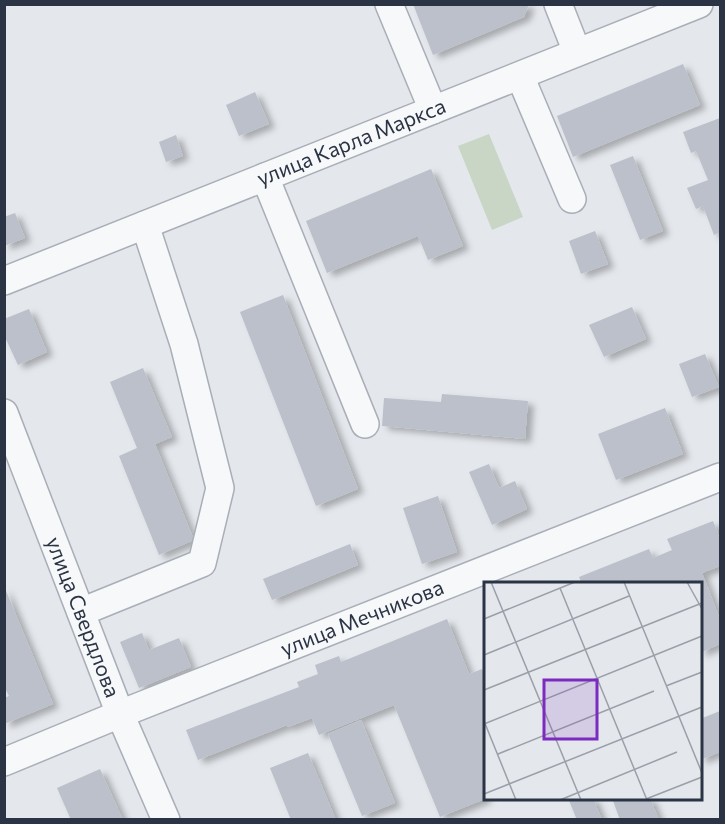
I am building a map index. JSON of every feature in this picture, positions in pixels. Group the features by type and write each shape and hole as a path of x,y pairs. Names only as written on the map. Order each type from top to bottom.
{"street":[{"path":"389,4 433,110"},
{"path":"558,4 578,52"},
{"name":"улица Карла Маркса","path":"4,281 699,4"},
{"path":"520,76 572,199"},
{"path":"265,177 365,424"},
{"path":"81,612 202,563 220,488 184,344 146,225"},
{"name":"улица Свердлова","path":"4,413 120,714 166,819"},
{"name":"улица Мечникова","path":"4,762 720,477"}],"green space":[{"path":"489,134 523,217 492,230 458,146"}],"building":[{"path":"413,4 529,4 524,17 433,55"},
{"path":"683,64 700,105 573,157 557,116"},
{"path":"255,92 269,124 239,136 226,105"},
{"path":"720,118 720,232 714,235 703,206 696,209 687,188 708,180 696,151 691,153 683,132"},
{"path":"176,135 183,156 166,162 159,142"},
{"path":"633,156 663,231 640,240 610,165"},
{"path":"431,169 463,246 428,260 418,236 327,273 306,221"},
{"path":"15,213 25,238 4,246 4,217"},
{"path":"595,231 608,264 581,274 569,241"},
{"path":"283,295 358,489 316,506 240,312"},
{"path":"632,307 646,339 604,357 589,325"},
{"path":"29,309 47,352 18,365 4,335 4,319"},
{"path":"705,354 719,387 692,397 679,364"},
{"path":"143,368 172,437 155,444 194,540 159,555 119,456 137,448 110,382"},
{"path":"442,394 528,401 525,439 382,426 384,398 441,402"},
{"path":"665,408 683,454 616,480 598,434"},
{"path":"489,464 499,488 515,481 527,509 492,525 469,472"},
{"path":"438,496 457,552 422,564 403,508"},
{"path":"713,521 720,539 720,566 702,573 720,619 720,644 701,653 701,582 581,582 579,577 649,549 653,558 672,550 667,539"},
{"path":"350,544 358,565 272,600 263,579"},
{"path":"4,586 53,704 4,724 4,698 9,696 4,686"},
{"path":"447,619 469,674 482,669 484,674 484,799 440,817 394,705 319,735 312,718 288,727 287,725 198,760 186,730 299,687 297,682 318,674 315,665 339,656 341,662"},
{"path":"142,633 149,650 179,638 191,667 139,688 120,642"},
{"path":"720,711 720,752 701,760 701,719"},
{"path":"361,720 395,803 362,816 328,734"},
{"path":"308,753 336,820 291,820 270,768"},
{"path":"100,769 123,820 71,820 57,788"},
{"path":"569,800 594,800 602,820 577,820"},
{"path":"613,800 651,800 659,820 620,820"}]}
